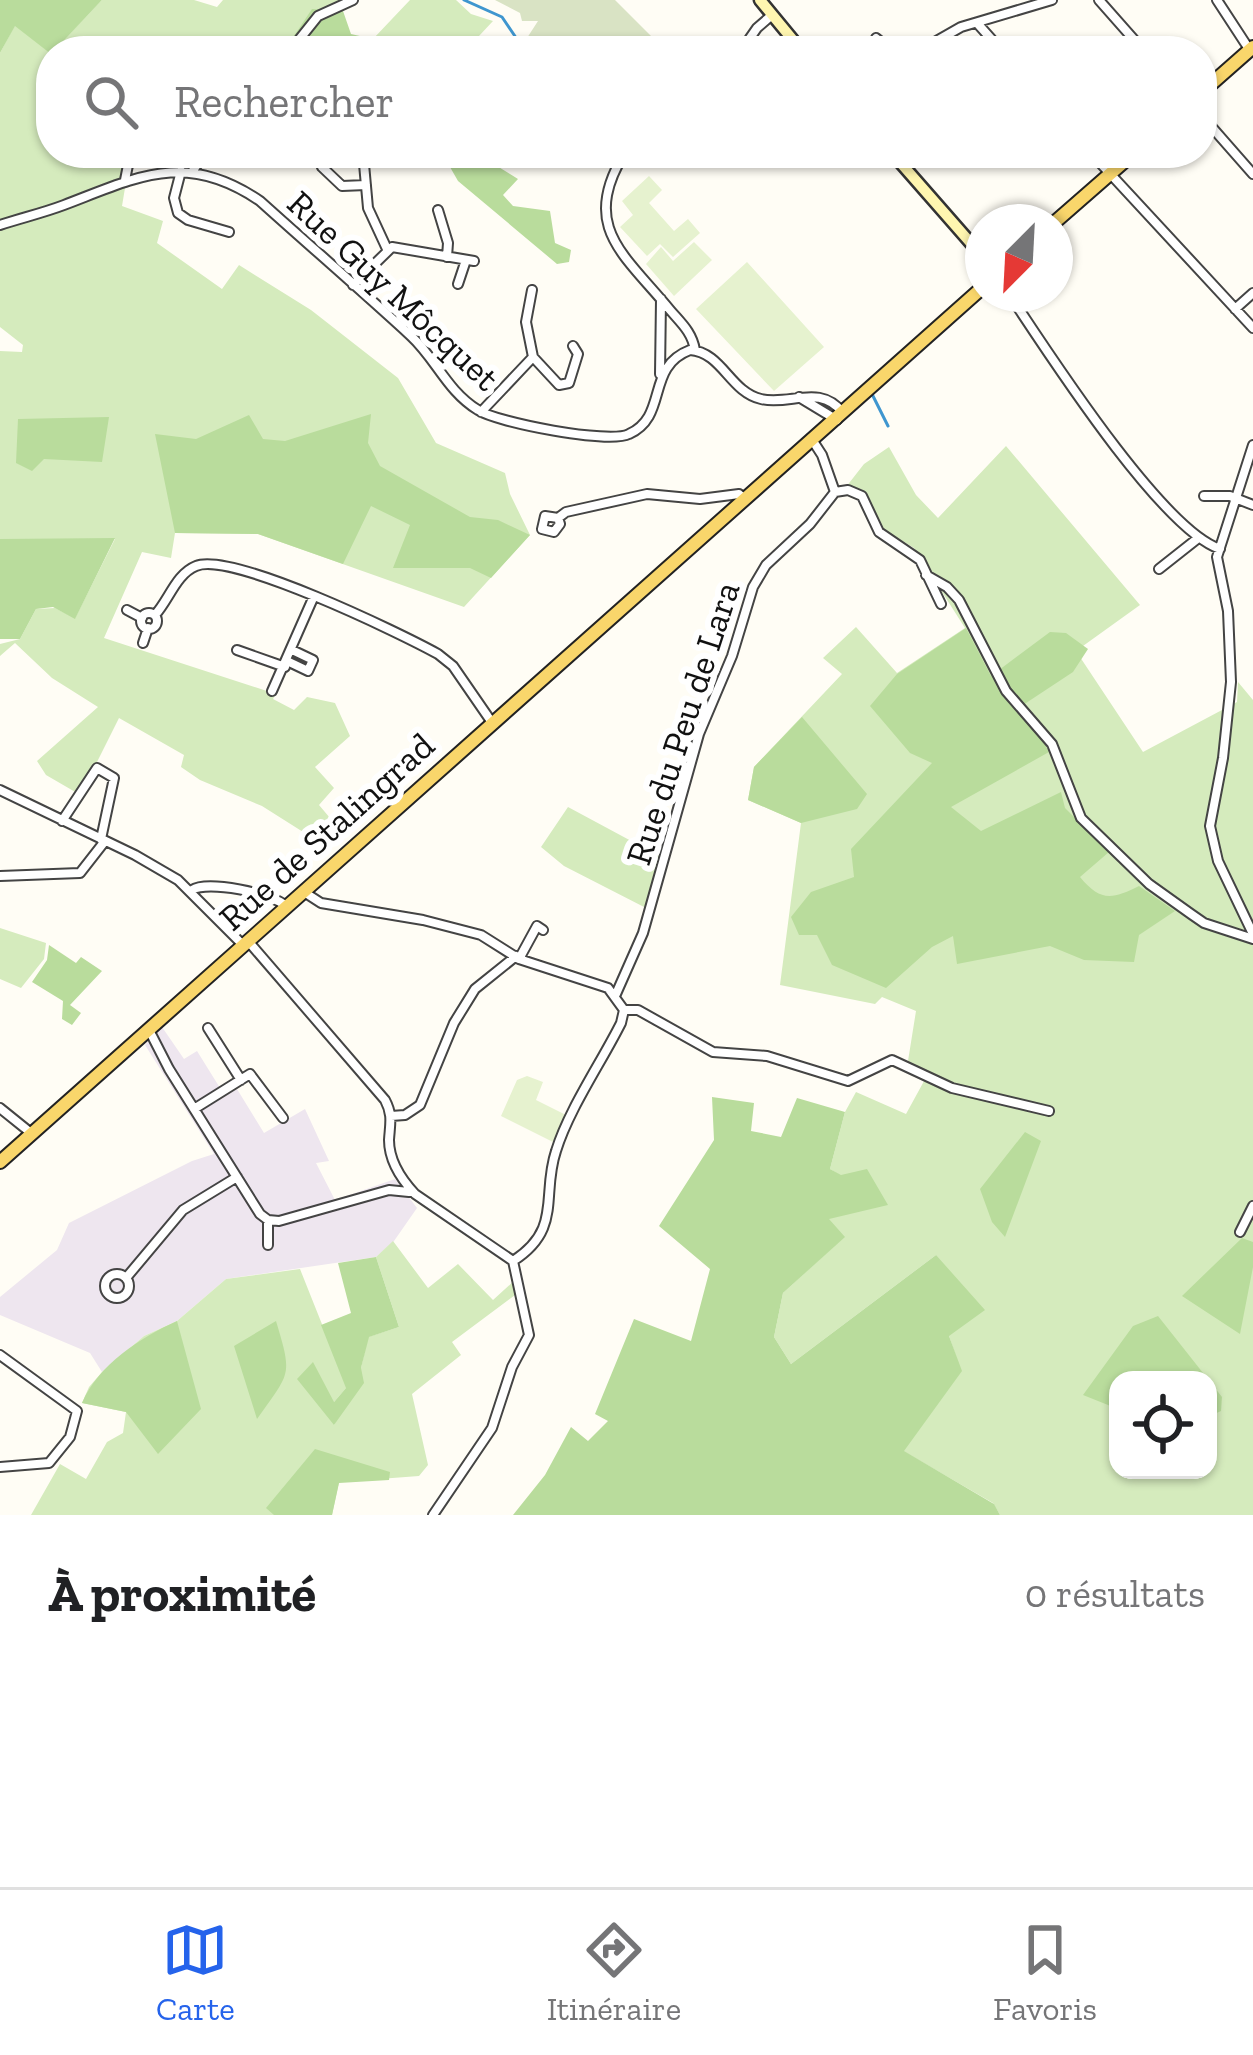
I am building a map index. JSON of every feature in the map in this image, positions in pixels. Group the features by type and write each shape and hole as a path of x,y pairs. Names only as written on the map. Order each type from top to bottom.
{"main road":[{"path":"1217,79 1252,50"},
{"path":"1073,206 1117,168"},
{"name":"Rue de Stalingrad","path":"0,1162 965,303"}],"street":[{"path":"302,36 318,16 353,0"},
{"path":"760,0 790,36"},
{"path":"948,36 976,22 1052,0"},
{"path":"1100,0 1131,36"},
{"path":"1217,0 1252,50"},
{"path":"751,36 772,15"},
{"path":"976,22 989,36"},
{"path":"1217,133 1253,175"},
{"path":"125,180 127,168"},
{"path":"190,168 174,198 178,213 229,232"},
{"path":"323,168 342,186 366,185"},
{"path":"364,168 368,208 388,249"},
{"path":"616,168 607,187 606,224 689,332 694,350 712,358 748,394 768,400 811,395 839,415"},
{"path":"905,168 965,236"},
{"path":"1105,168 1253,328"},
{"path":"0,225 125,180 186,172"},
{"name":"Rue Guy Môcquet","path":"186,172 236,186 260,201 414,339 445,382 481,412 516,424 619,438 636,431 648,417 659,379 675,357 694,350"},
{"path":"438,210 448,243 447,257"},
{"path":"353,285 388,249 399,247 470,260 458,284"},
{"path":"532,290 526,315 533,357 560,385 573,377 578,354 573,346"},
{"path":"1235,309 1253,293"},
{"path":"659,379 660,298"},
{"path":"1021,312 1131,465 1197,539 1220,549"},
{"path":"481,412 533,357"},
{"path":"798,396 839,415"},
{"path":"816,406 814,436 835,492 857,491 874,526 911,551 940,604"},
{"path":"1253,446 1217,563 1228,610 1231,682 1210,826 1218,861 1253,937"},
{"name":"Rue du Peu de Lara","path":"616,994 643,932 699,734 732,656 753,587 766,565 810,524 835,492"},
{"path":"558,518 566,512 647,494 700,499 724,494 745,499"},
{"path":"1204,496 1253,505"},
{"path":"1159,569 1197,539"},
{"path":"148,628 156,625 155,615 187,571 208,562 270,579 438,654 453,666 493,724"},
{"path":"926,575 959,600 1006,691 1052,744 1072,802 1092,830 1149,884 1204,922 1253,937"},
{"path":"272,691 314,596"},
{"path":"127,610 142,618 148,628 143,643"},
{"path":"142,618 155,615"},
{"path":"237,650 308,670 313,659 292,650"},
{"path":"0,876 80,873 103,840 114,778 98,768 62,821"},
{"path":"0,790 136,855 191,891 245,943 368,1080 392,1116 389,1147 415,1194 513,1262 529,1335 512,1367 493,1428 433,1515"},
{"path":"191,891 206,885 275,898 286,906"},
{"path":"303,891 321,902 481,935 517,958 595,982 616,994 624,1010 621,1023 554,1154 552,1197 543,1227 534,1244 513,1262"},
{"path":"392,1116 405,1115 420,1105 454,1023 475,988 517,958 537,926 543,930"},
{"path":"624,1010 638,1010 713,1052 767,1056 848,1081 892,1060 952,1088 1048,1111"},
{"path":"208,1028 241,1080"},
{"path":"149,1030 237,1178 268,1220 268,1245"},
{"path":"194,1109 250,1075 283,1118"},
{"path":"0,1108 32,1134"},
{"path":"126,1278 183,1210 237,1178"},
{"path":"268,1220 279,1221 389,1190 415,1194"},
{"path":"1240,1232 1253,1205"},
{"path":"0,1354 77,1411 70,1437 49,1463 0,1467"}],"shaded area":[{"path":"162,1027 184,1059 197,1051 225,1096 237,1089 264,1133 305,1109 329,1161 316,1163 335,1200 395,1179 417,1208 376,1257 226,1279 177,1321 144,1336 102,1372 90,1353 0,1315 0,1297 57,1250 69,1223 214,1154 145,1045"}],"green space":[{"path":"0,0 102,0 68,36 36,36 36,42 15,26 0,53"},
{"path":"102,0 194,0 217,7 223,0 348,0 313,13 308,36 67,36"},
{"path":"410,0 456,0 471,14 493,21 479,36 376,36"},
{"path":"495,0 615,0 651,36 528,36 538,21 522,21 520,13"},
{"path":"312,9 343,11 351,34 360,36 294,36"},
{"path":"15,25 36,41 36,168 123,168 122,206 163,221 157,243 222,289 239,265 311,310 398,378 436,443 505,473 530,535 464,607 258,534 175,533 171,558 142,552 104,638 276,694 273,699 294,710 307,697 335,703 350,736 315,767 334,788 319,805 330,818 311,837 262,806 200,780 181,767 184,755 119,718 84,788 77,793 46,775 37,761 98,707 52,678 15,643 0,656 0,644 20,639 36,609 55,608 75,618 115,539 0,539 0,351 22,352 23,345 0,327 0,53"},
{"path":"451,168 500,168 518,179 503,195 513,206 550,211 555,243 571,250 569,262 557,264 458,181"},
{"path":"649,176 662,190 649,203 674,231 688,219 700,233 673,257 660,244 647,256 620,227 633,215 622,201"},
{"path":"694,242 712,260 674,296 646,264 661,247 673,261"},
{"path":"747,262 824,347 774,391 696,309"},
{"path":"371,414 368,443 380,466 470,517 498,520 530,535 491,578 470,568 393,568 410,525 371,506 343,564 258,534 175,533 155,434 196,439 249,415 263,439 285,441"},
{"path":"109,417 102,462 44,459 32,471 16,463 18,419"},
{"path":"1006,446 1140,605 1076,651 1143,752 1237,702 1238,682 1253,700 1253,1515 1000,1515 993,1503 903,1451 961,1371 949,1336 936,1255 791,1364 774,1337 783,1293 844,1237 828,1219 841,1176 830,1169 845,1112 856,1092 906,1114 929,1072 908,1061 916,1011 882,997 875,1004 780,985 801,823 748,800 754,767 842,674 823,658 856,627 897,673 965,628 914,548 879,527 863,490 846,487 864,464 889,447 916,495 938,518"},
{"path":"115,538 75,619 53,607 36,609 20,639 0,639 0,539"},
{"path":"966,628 991,676 1050,632 1066,633 1088,649 1073,672 1023,705 1049,752 951,807 981,831 1061,792 1065,808 1109,852 1080,877 1087,885 1106,896 1139,886 1175,911 1139,935 1134,962 1084,960 1050,946 957,964 953,936 932,947 886,988 832,965 817,935 799,935 791,917 811,892 854,877 851,849 932,763 910,753 870,706 897,674"},
{"path":"802,717 867,794 857,809 801,823 748,800 754,767"},
{"path":"568,807 661,857 646,908 564,866 541,847"},
{"path":"0,928 46,943 44,959 21,988 0,979"},
{"path":"49,945 76,963 81,957 102,971 70,1005 81,1013 72,1025 62,1019 63,1001 32,982 47,960"},
{"path":"527,1076 543,1082 536,1100 566,1115 553,1142 501,1116 517,1080"},
{"path":"712,1097 754,1103 751,1131 781,1137 797,1098 845,1112 830,1169 841,1175 867,1169 888,1205 829,1219 845,1237 783,1293 774,1337 791,1364 936,1255 985,1310 949,1336 962,1371 904,1451 994,1504 1000,1515 513,1515 545,1475 571,1427 588,1441 608,1421 595,1414 634,1319 691,1341 710,1269 659,1226 714,1140"},
{"path":"1025,1132 1041,1141 1005,1237 992,1222 980,1189"},
{"path":"1242,1238 1253,1242 1253,1267 1240,1334 1182,1296"},
{"path":"393,1241 428,1288 458,1264 493,1300 514,1281 515,1295 452,1342 461,1355 412,1394 428,1465 419,1476 339,1482 332,1515 31,1515 60,1464 86,1479 107,1442 123,1433 126,1412 82,1403 89,1387 144,1336 177,1321 226,1279 300,1269 347,1387 334,1402 334,1425 361,1368 368,1337 399,1327 376,1257"},
{"path":"376,1257 399,1327 369,1337 361,1368 364,1383 334,1425 297,1379 313,1362 334,1402 346,1388 321,1325 351,1313 338,1263"},
{"path":"1158,1316 1201,1371 1109,1371 1109,1405 1083,1395 1133,1326"},
{"path":"177,1321 201,1409 158,1454 126,1412 82,1403 99,1376 122,1354"},
{"path":"276,1321 285,1373 257,1419 234,1346"},
{"path":"315,1449 390,1472 389,1480 339,1483 332,1515 274,1515 266,1508"}],"waterway":[{"path":"464,0 502,17 515,36"},
{"path":"872,394 888,426"}]}
